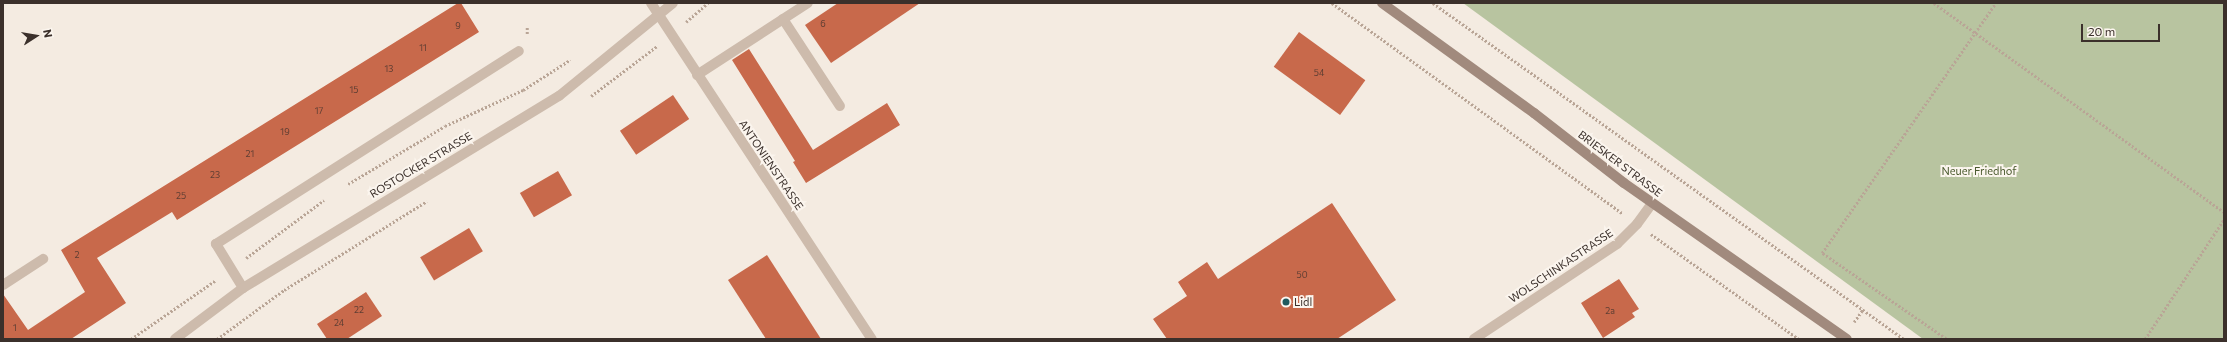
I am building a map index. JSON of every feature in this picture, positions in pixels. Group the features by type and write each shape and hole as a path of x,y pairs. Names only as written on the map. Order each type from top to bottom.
{"main road":[{"name":"BRIESKER STRASSE","path":"1382,3 1652,203 1847,339"}],"street":[{"name":"ANTONIENSTRASSE","path":"651,3 872,339"},
{"name":"ROSTOCKER STRASSE","path":"175,339 243,288 559,96 660,16 673,3"},
{"path":"697,75 808,3"},
{"path":"783,19 840,106"},
{"path":"243,288 216,244 518,51"},
{"name":"WOLSCHINKASTRASSE","path":"1474,339 1617,244 1637,224 1652,203"},
{"path":"3,285 43,259"}],"path":[{"path":"1332,3 1637,224 1799,339"},
{"path":"1434,3 1904,339"},
{"path":"1934,3 2224,212"},
{"path":"1946,339 1822,253 1996,3"},
{"path":"343,188 445,126 523,90 577,55"},
{"path":"131,339 231,269 329,196"},
{"path":"2145,339 2224,219"}],"green space":[{"name":"Neuer Friedhof","path":"1463,3 2224,3 2224,339 1923,339"}],"building":[{"path":"458,3 461,3 479,32 177,220 172,212 97,258 126,303 71,339 3,339 3,294 28,330 85,292 61,250"},
{"path":"838,3 920,3 831,63 805,25"},
{"path":"1299,32 1365,80 1340,115 1274,67"},
{"path":"749,49 813,150 887,103 900,125 806,183 793,162 795,161 732,60"},
{"path":"673,95 689,119 636,155 620,131"},
{"path":"558,171 572,195 534,217 520,193"},
{"path":"1332,203 1396,300 1337,339 1167,339 1153,319 1187,296 1178,282 1207,262 1218,279"},
{"path":"469,228 483,251 434,281 420,257"},
{"path":"767,255 821,339 766,339 728,280"},
{"path":"1619,279 1639,309 1632,313 1635,317 1603,338 1581,303"},
{"path":"366,292 382,316 347,339 327,339 317,324"}],"place":[{"name":"Lidl","path":"1286,302"}]}
